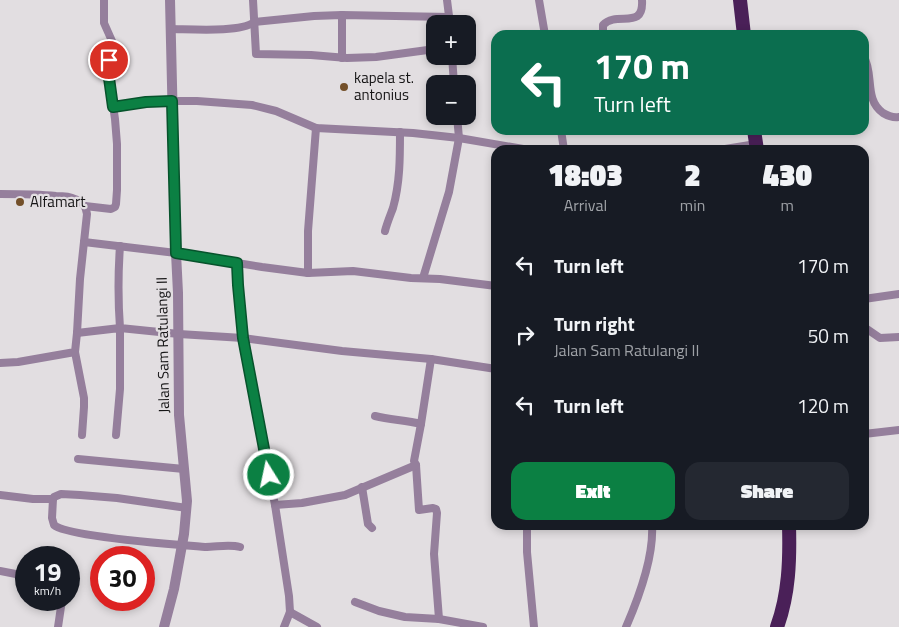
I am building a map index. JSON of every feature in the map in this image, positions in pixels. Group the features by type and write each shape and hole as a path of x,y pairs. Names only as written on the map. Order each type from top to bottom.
{"highway":[{"path":"740,0 743,30"},
{"path":"777,627 787,589 790,554 789,530"}],"street":[{"path":"84,206 111,209 116,204 118,190 116,119 109,66 112,41 104,23 104,0"},
{"name":"Jalan Sam Ratulangi II","path":"164,627 174,589 186,525 187,508 179,415 179,334 170,0"},
{"path":"253,0 256,54 311,55 342,58 376,57 426,50"},
{"path":"447,0 449,15"},
{"path":"539,0 544,30"},
{"path":"603,30 603,25 606,22 639,16 642,9 642,0"},
{"path":"170,29 237,28 254,22 314,16 342,15 426,19"},
{"path":"342,15 342,58"},
{"path":"869,77 871,96 876,106 888,116 899,117"},
{"path":"113,107 146,102 172,101 252,105 290,116 316,128 400,132 459,138 500,145"},
{"path":"422,278 449,192 459,138 458,125"},
{"path":"308,273 308,231 316,128"},
{"path":"385,231 398,184 400,132"},
{"path":"740,145 756,141"},
{"path":"0,194 69,197 77,199 84,206 87,214 75,352 84,398 82,435"},
{"path":"84,242 176,253 308,273 353,271 403,278 465,281 491,285"},
{"path":"116,436 120,389 118,283 120,246"},
{"path":"237,263 243,338 275,505 289,596 290,612 284,627"},
{"path":"869,298 899,294"},
{"path":"77,333 120,328 243,338 342,351 431,359 491,368"},
{"path":"869,331 880,338 899,337"},
{"path":"0,363 18,362 75,352"},
{"path":"431,359 414,461 416,465 419,510 432,508 436,509 437,513 434,554 439,619"},
{"path":"375,416 421,424"},
{"path":"869,433 899,430"},
{"path":"78,459 184,470"},
{"path":"275,505 345,495 416,465"},
{"path":"362,487 368,524 372,528"},
{"path":"0,495 52,499 54,496 61,494 80,494 187,508"},
{"path":"52,499 52,518 54,525 58,528 90,535 182,546 240,547"},
{"path":"527,530 527,552 534,627"},
{"path":"626,627 644,578 651,547 652,530"},
{"path":"0,571 15,574"},
{"path":"355,602 379,611 411,618 439,619 483,627"},
{"path":"58,627 60,611"},
{"path":"290,612 317,627"},
{"path":"409,627 411,618"}],"place":[{"name":"kapela st. antonius","path":"344,87"},
{"name":"Alfamart","path":"20,202"}],"route":[{"path":"109,60 109,78 113,107 146,102 172,101 176,253 237,263 243,338 269,475"}]}
